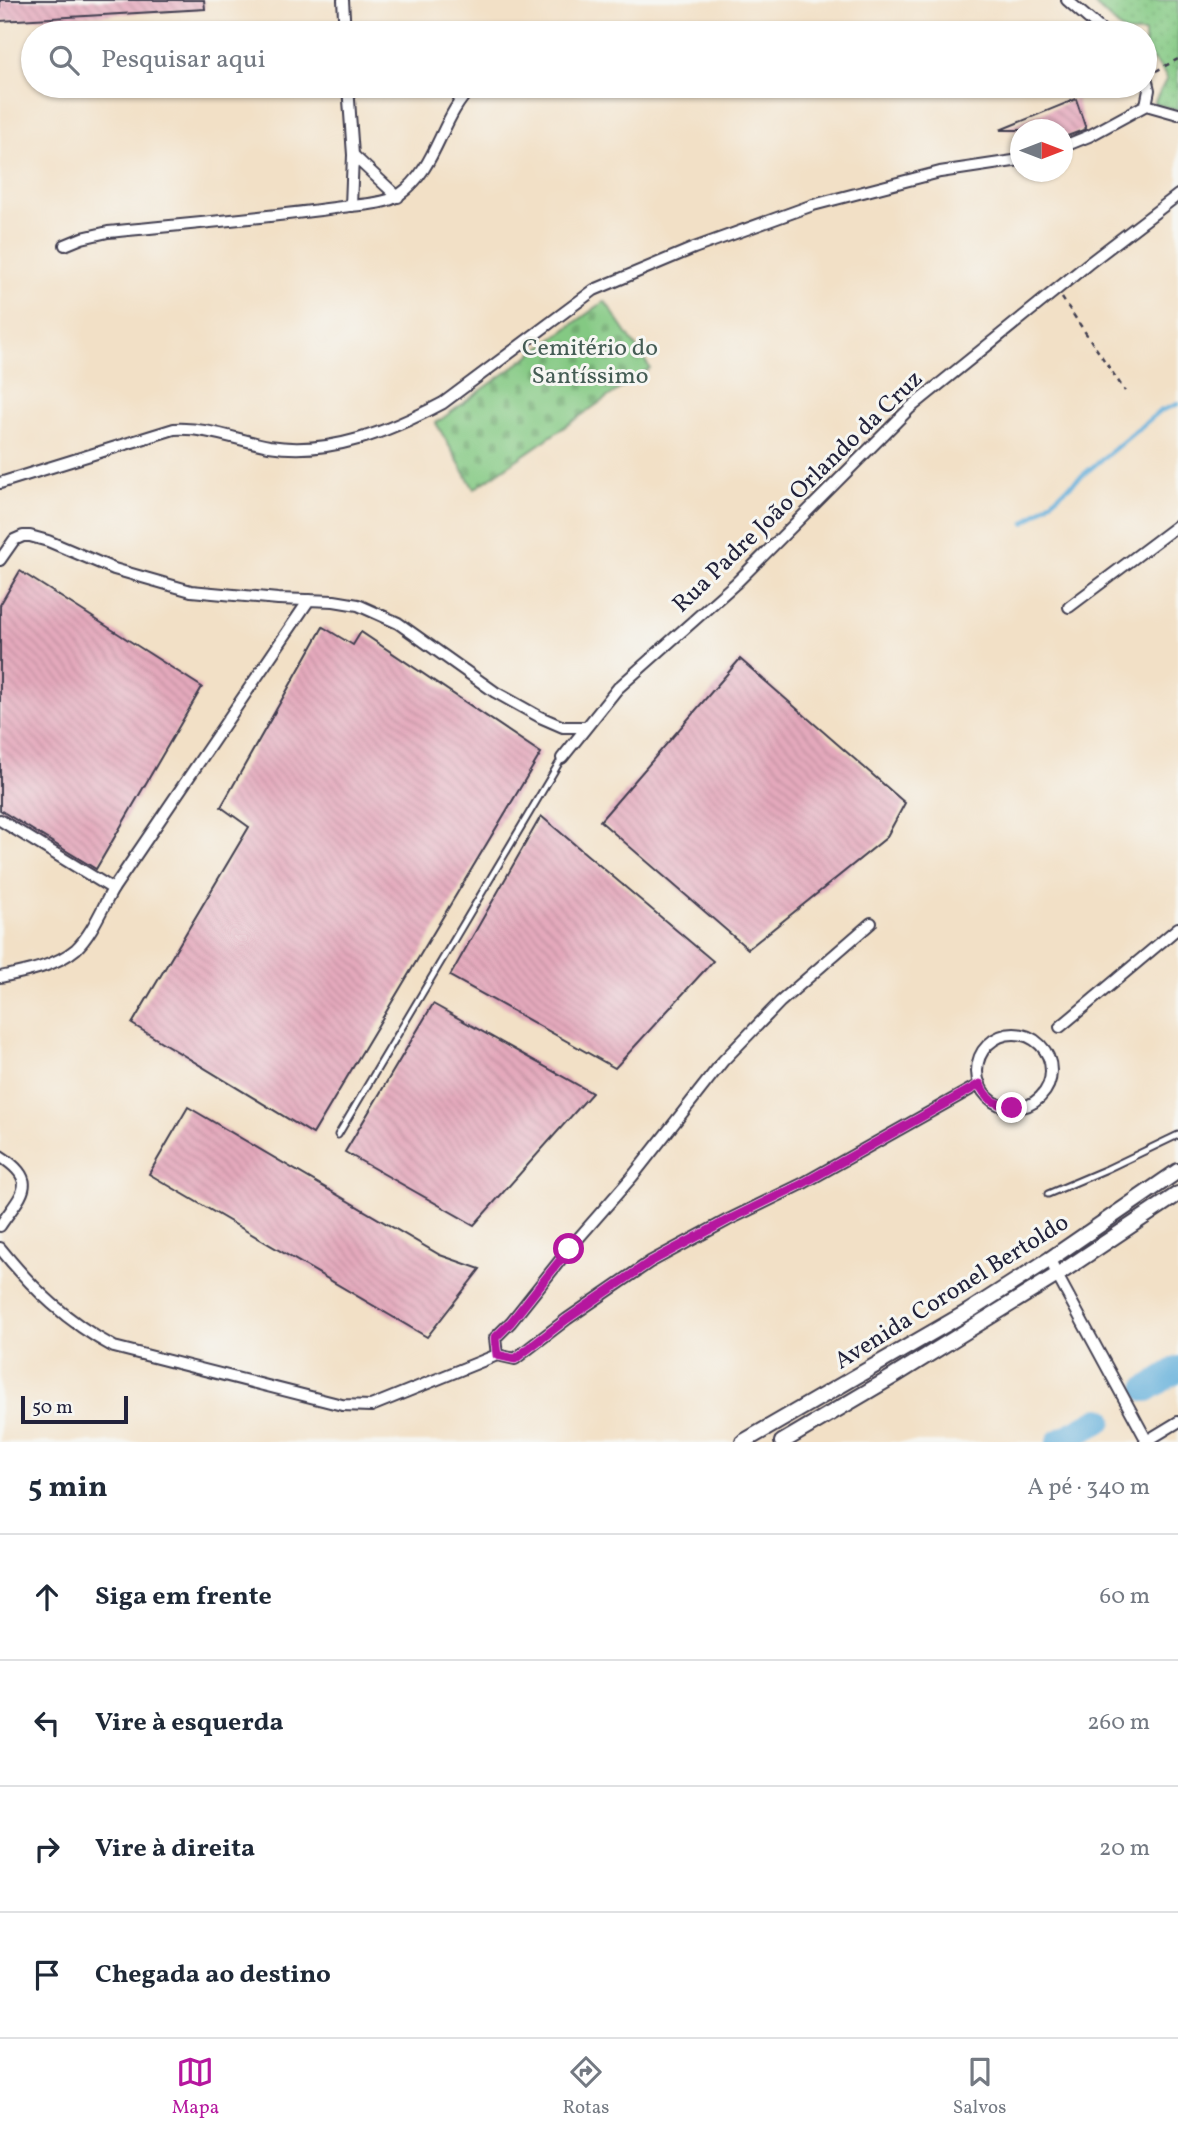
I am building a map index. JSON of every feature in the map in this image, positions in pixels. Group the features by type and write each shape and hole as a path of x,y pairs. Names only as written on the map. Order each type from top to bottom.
{"street":[{"path":"342,0 344,21"},
{"path":"1067,0 1091,21"},
{"path":"349,98 353,155 351,206"},
{"path":"65,245 108,232 351,206 398,197 426,166 438,146 452,110 462,98"},
{"path":"1146,105 1147,98"},
{"path":"1073,143 1146,105 1178,114"},
{"path":"353,155 398,197"},
{"path":"0,483 174,429 204,430 269,446 302,449 353,441 420,415 443,403 594,290 695,248 813,205 940,172 1010,162"},
{"name":"Rua Padre João Orlando da Cruz","path":"562,758 618,688 736,583 910,408 1178,195"},
{"path":"1069,607 1178,525"},
{"path":"0,560 14,540 30,536 114,569 191,591 334,601 358,606 398,623 495,692 540,717 563,727 585,727"},
{"path":"0,977 58,960 76,948 309,600"},
{"path":"0,820 113,889"},
{"path":"497,1355 495,1338 632,1177 723,1061 780,1002 871,923"},
{"path":"1060,1027 1178,928"},
{"path":"1024,1035 1036,1040 1045,1049 1050,1060 1052,1072 1044,1094 1034,1103 1023,1107 1000,1106 989,1099 980,1084 977,1065 981,1053 989,1043 1000,1036 1024,1035"},
{"path":"0,1248 36,1292 92,1336 114,1348 342,1405 371,1406 497,1355 515,1359 567,1319 650,1262 802,1184 980,1084"},
{"path":"0,1156 21,1171 24,1187 22,1195 0,1226"},
{"name":"Avenida Coronel Bertoldo","path":"743,1442 885,1360 1050,1259 1178,1171"},
{"name":"Avenida Coronel Bertoldo","path":"782,1442 1057,1275 1178,1195"},
{"path":"1050,1259 1146,1441 1178,1422"},
{"path":"885,1360 894,1376"}],"lane":[{"path":"338,1135 562,758"},
{"path":"1048,1194 1178,1135"}],"path":[{"path":"1157,70 1178,60"},
{"path":"1056,290 1125,391"}],"green space":[{"path":"1090,0 1178,0 1178,111 1154,103 1167,78 1157,64 1157,21 1112,21"},
{"name":"Cemitério do Santíssimo","path":"605,301 650,368 474,489 436,423"}],"building":[{"path":"0,0 204,0 205,9 0,21"},
{"path":"1076,99 1086,129 1073,134 1073,119 1027,119"},
{"path":"20,571 202,687 96,869 0,810 0,605"},
{"path":"323,627 353,645 361,632 541,753 313,1134 132,1024 249,827 221,807"},
{"path":"740,659 905,803 886,838 748,949 600,821"},
{"path":"541,816 713,961 615,1068 450,976"},
{"path":"433,1004 592,1093 474,1225 345,1152"},
{"path":"188,1107 440,1255 480,1269 427,1337 149,1174"}],"waterway":[{"path":"1025,523 1160,411 1178,404"},
{"path":"1147,1389 1178,1369"},
{"path":"1059,1442 1100,1420"}],"route":[{"path":"569,1249 495,1338 497,1355 515,1359 567,1319 650,1262 802,1184 980,1084 989,1099 1000,1106 1012,1108"}]}
